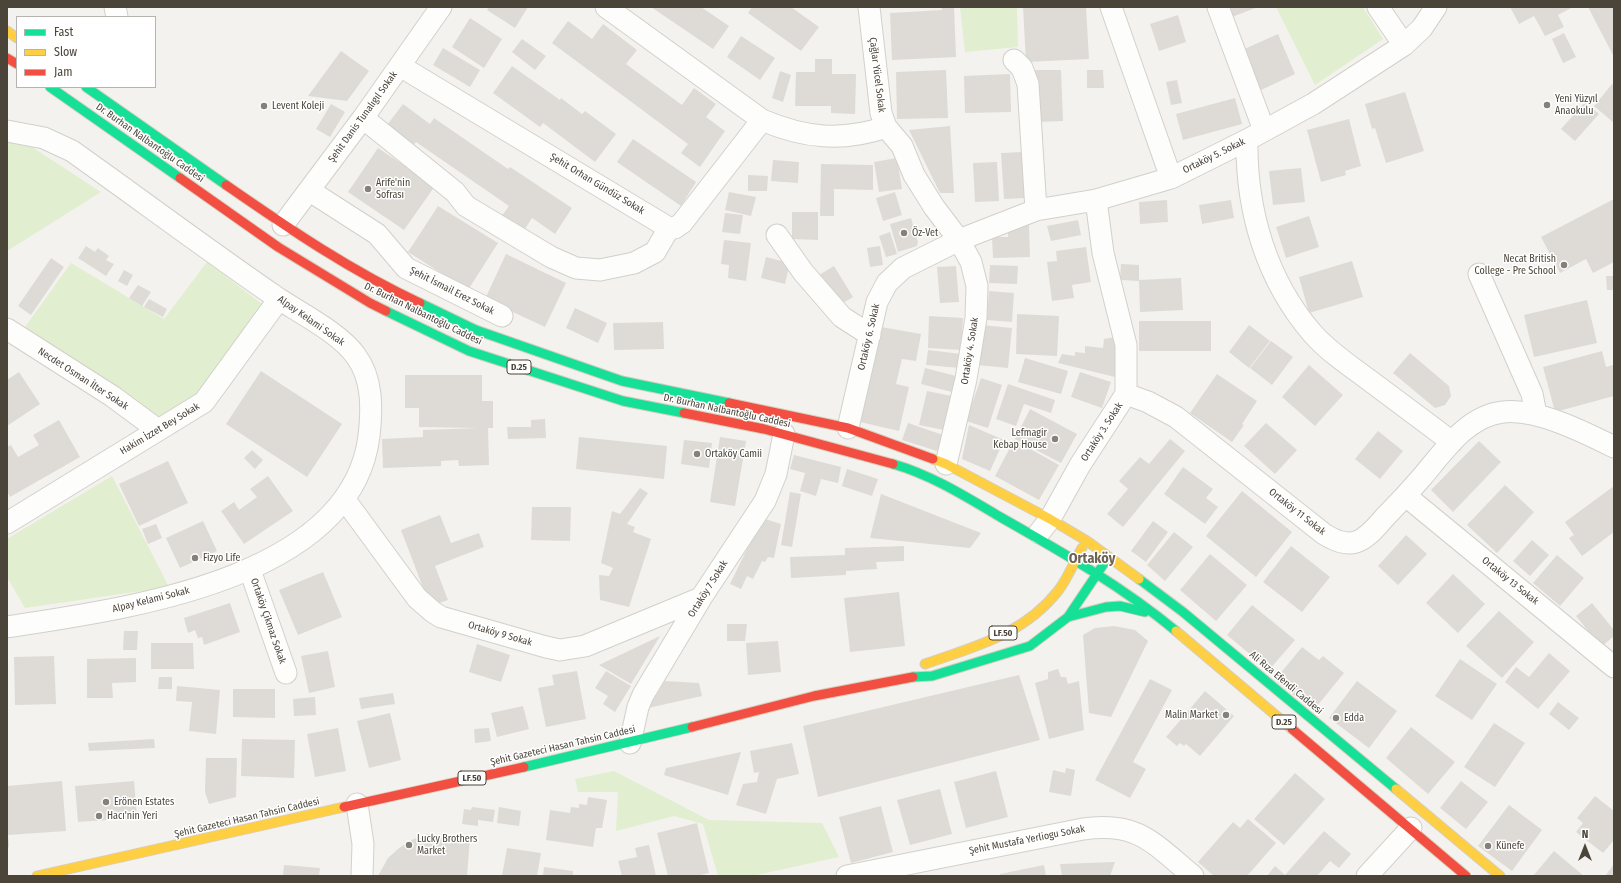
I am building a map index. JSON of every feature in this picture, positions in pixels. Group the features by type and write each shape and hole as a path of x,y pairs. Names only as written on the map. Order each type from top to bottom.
{"main road":[{"path":"7,31 16,37"},
{"path":"7,58 16,63"},
{"name":"Dr. Burhan Nalbantoğlu Caddesi","path":"51,88 278,247 370,303 469,351 623,401 784,434 906,468 954,490 1074,559"},
{"name":"Dr. Burhan Nalbantoğlu Caddesi","path":"92,89 283,225 381,285 476,330 622,381 848,428 946,464 1050,519"},
{"name":"Ali Rıza Efendi Caddesi","path":"1050,519 1109,556 1183,612 1500,876"},
{"name":"Şehit Gazeteci Hasan Tahsin Caddesi","path":"906,677 925,664 993,638 1017,627 1037,614 1067,578 1074,559 1087,541"},
{"name":"Şehit Gazeteci Hasan Tahsin Caddesi","path":"37,876 630,743 814,696 906,677 932,676 1030,646 1068,617 1109,556"},
{"name":"D.25","path":"1074,559 1168,624 1466,876"},
{"path":"1068,617 1106,607 1120,606 1154,615"}],"street":[{"name":"Şehit Danis Tunalıgıl Sokak","path":"283,225 310,191 363,118 441,7"},
{"name":"Çağlar Yücel Sokak","path":"869,7 881,113 886,127 902,146 914,175 934,207 959,240"},
{"path":"1111,7 1170,178"},
{"path":"1218,7 1256,135 1247,172 1249,190 1259,235 1265,254 1295,311 1314,334 1336,355 1452,442"},
{"path":"1378,7 1404,45"},
{"name":"Ortaköy 5. Sokak","path":"959,240 1036,210 1096,200 1170,178 1256,135 1313,104 1404,45 1422,28 1436,7"},
{"path":"614,9 762,120 784,130 826,137 864,134 886,127"},
{"path":"1014,60 1022,68 1028,84 1036,210"},
{"name":"Şehit Orhan Gündüz Sokak","path":"400,66 669,228"},
{"path":"363,118 455,192 466,206 551,258 576,268 600,270 634,263 655,252 669,228 675,228 682,223 762,120"},
{"name":"Alpay Kelami Sokak","path":"7,131 44,138 72,151 279,299 347,345 356,355 366,375 371,402 367,450 361,472 345,500 308,534 274,558 235,576 170,596 108,610 7,627"},
{"name":"Şehit İsmail Erez Sokak","path":"310,191 377,234 406,268 502,316"},
{"name":"Ortaköy 3. Sokak","path":"1037,537 1050,519 1080,465 1126,394 1126,345 1103,253 1096,200"},
{"path":"777,236 803,272 842,317 870,335"},
{"name":"Ortaköy 6. Sokak","path":"848,428 877,302 887,283 903,268 959,240"},
{"name":"Ortaköy 4. Sokak","path":"946,464 966,378 976,318 977,286 971,262 959,240"},
{"path":"1479,274 1532,394 1536,414"},
{"name":"Hakim İzzet Bey Sokak","path":"7,523 158,430 197,408 208,398 279,299"},
{"name":"Necdet Osman İlter Sokak","path":"12,338 112,396 158,430"},
{"name":"Ortaköy 11 Sokak","path":"1126,394 1148,402 1176,417 1324,534 1341,542 1355,542 1364,538 1406,496 1452,442 1470,426 1490,415 1510,411 1536,414 1612,443"},
{"name":"Ortaköy 7 Sokak","path":"630,743 638,707 643,695 701,598 765,501 776,474 784,434"},
{"name":"Ortaköy 13 Sokak","path":"1406,496 1614,667"},
{"name":"Ortaköy 9 Sokak","path":"345,500 417,598 433,612 441,617 546,647 560,650 585,646 701,598"},
{"name":"Ortaköy Çikmaz Sokak","path":"250,570 286,673"},
{"path":"357,804 363,844 362,876"},
{"name":"Şehit Mustafa Yerliogu Sokak","path":"847,876 1082,828 1105,826 1124,828 1145,837 1193,876"},
{"path":"1367,876 1411,828"}],"green space":[{"path":"960,7 1017,7 1018,47 965,52"},
{"path":"1276,7 1363,7 1383,39 1315,85"},
{"path":"7,142 29,145 101,192 7,251"},
{"path":"207,262 262,304 204,391 160,417 25,327 71,263 164,319"},
{"path":"112,476 169,587 25,608 7,577 7,539"},
{"path":"614,771 709,820 822,823 839,857 752,876 718,876 703,824 674,816 616,831 618,792 578,792 575,779"}],"building":[{"path":"489,7 528,7 515,28 487,10"},
{"path":"651,7 701,7 729,26 713,49"},
{"path":"752,7 791,7 819,27 801,51 748,13"},
{"path":"941,7 954,7 956,57 892,60 890,13 942,10"},
{"path":"1023,7 1086,7 1089,59 1026,62"},
{"path":"1222,7 1258,7 1227,19"},
{"path":"1510,7 1573,7 1558,15 1564,27 1545,36 1534,16 1519,24"},
{"path":"1588,7 1613,7 1614,57"},
{"path":"1178,15 1186,42 1159,51 1150,24"},
{"path":"470,18 502,39 484,68 452,47"},
{"path":"568,21 592,39 603,24 637,50 626,64 682,105 694,88 716,104 706,117 725,131 700,167 681,153 688,144 552,43"},
{"path":"1564,33 1576,57 1563,63 1552,39"},
{"path":"1278,34 1295,74 1259,91 1240,51"},
{"path":"741,36 775,58 760,80 727,57"},
{"path":"522,39 546,56 535,70 512,52"},
{"path":"443,48 480,70 470,87 433,65"},
{"path":"341,51 369,71 347,101 308,96"},
{"path":"815,59 832,59 832,74 856,74 855,114 831,113 831,106 795,106 796,72 815,72"},
{"path":"512,66 560,100 561,98 582,114 585,111 616,134 595,162 543,123 540,127 493,93"},
{"path":"946,70 948,118 897,119 896,72"},
{"path":"1035,70 1061,70 1063,121 1037,122"},
{"path":"1087,70 1103,70 1104,88 1087,88"},
{"path":"780,71 791,75 783,102 772,98"},
{"path":"1010,74 1011,112 965,113 964,76"},
{"path":"1177,80 1182,103 1171,105 1166,82"},
{"path":"1612,84 1614,86 1614,123 1594,106"},
{"path":"1405,92 1424,151 1386,163 1375,128 1372,129 1365,104"},
{"path":"1235,98 1242,124 1183,140 1176,114"},
{"path":"1585,102 1599,114 1575,141 1561,129"},
{"path":"331,104 345,112 330,137 316,129"},
{"path":"403,104 430,124 434,118 508,169 510,167 572,208 555,234 532,218 523,232 501,217 509,206 416,142 411,149 384,129"},
{"path":"1349,119 1361,166 1345,171 1346,175 1321,182 1307,130"},
{"path":"950,126 954,193 940,193 909,130"},
{"path":"633,139 696,182 681,206 617,162"},
{"path":"378,148 435,186 404,230 348,192"},
{"path":"1023,152 1026,198 1004,199 1001,153"},
{"path":"897,158 902,189 879,192 874,162"},
{"path":"773,160 799,162 798,183 771,181"},
{"path":"997,162 999,201 975,202 973,163"},
{"path":"821,164 873,165 873,190 834,189 834,216 820,216"},
{"path":"1301,168 1305,202 1273,205 1269,171"},
{"path":"748,175 768,176 767,191 748,191"},
{"path":"729,192 756,197 751,216 725,210"},
{"path":"895,192 902,215 883,221 876,198"},
{"path":"1614,199 1614,262 1593,273 1586,259 1560,273 1541,237"},
{"path":"1167,200 1168,222 1140,224 1139,202"},
{"path":"1231,200 1234,218 1202,224 1199,205"},
{"path":"438,206 498,243 468,290 408,252"},
{"path":"792,212 818,212 818,240 792,239"},
{"path":"725,213 743,215 740,234 722,232"},
{"path":"1309,216 1319,247 1286,258 1276,227"},
{"name":"Öz-Vet","path":"911,218 918,242 917,246 898,252 890,224"},
{"path":"1078,220 1081,235 1051,241 1047,226"},
{"path":"1029,225 1030,257 993,258 992,237 1008,237 1008,226"},
{"path":"890,232 897,254 886,257 879,236"},
{"path":"724,240 751,243 746,281 728,278 729,265 721,264"},
{"path":"86,246 95,252 98,248 109,256 106,260 114,264 106,276 78,258"},
{"path":"880,246 883,265 870,267 867,248"},
{"path":"1086,247 1091,282 1072,285 1074,298 1052,301 1047,262 1057,261 1056,251"},
{"path":"506,254 566,283 545,327 485,299"},
{"path":"766,257 790,263 785,284 761,278"},
{"path":"51,258 64,267 31,315 18,306"},
{"path":"1352,261 1363,297 1309,313 1299,277"},
{"path":"1121,264 1139,265 1139,281 1120,280"},
{"path":"990,265 1018,266 1017,284 989,283"},
{"path":"834,266 853,297 838,306 819,275"},
{"path":"956,266 959,302 940,303 937,267"},
{"path":"124,270 133,275 127,286 118,281"},
{"path":"1606,276 1614,276 1614,290 1607,290"},
{"path":"1181,278 1183,310 1140,312 1139,280"},
{"path":"138,285 151,292 142,306 129,298"},
{"path":"989,291 1014,293 1012,322 987,320"},
{"path":"149,299 167,309 163,317 144,307"},
{"path":"1587,300 1597,343 1534,357 1524,315"},
{"path":"575,308 607,323 598,343 566,328"},
{"path":"1017,314 1059,316 1057,356 1016,354"},
{"path":"929,316 963,318 961,350 928,348"},
{"path":"1139,321 1211,321 1211,351 1139,351"},
{"path":"663,322 664,349 614,350 613,323"},
{"path":"981,325 1012,328 1008,368 977,365"},
{"path":"1249,325 1270,341 1249,368 1229,352"},
{"path":"881,327 921,334 916,361 902,359 896,384 909,387 899,431 860,422"},
{"path":"1115,337 1115,377 1058,363 1062,354 1075,356 1075,352 1085,353 1085,346 1103,348 1104,339"},
{"path":"1271,341 1293,357 1272,385 1250,368"},
{"path":"928,350 961,354 960,368 926,365"},
{"path":"1602,351 1606,367 1613,365 1614,396 1555,412 1543,367"},
{"path":"1410,353 1449,386 1451,396 1445,405 1435,408 1393,373"},
{"path":"1025,358 1068,371 1061,394 1018,382"},
{"path":"1309,365 1343,395 1315,426 1282,397"},
{"path":"925,368 956,376 952,392 921,384"},
{"path":"261,371 342,424 307,477 226,424"},
{"path":"19,372 40,404 7,426 7,380"},
{"path":"1080,372 1111,382 1102,408 1071,397"},
{"path":"1217,374 1257,401 1242,424 1244,425 1232,442 1190,413"},
{"path":"405,375 482,375 482,401 493,401 493,428 488,428 489,465 459,466 458,460 441,461 441,466 383,468 382,439 423,437 423,430 477,428 419,427 419,408 405,408"},
{"path":"981,378 1002,385 988,428 966,421"},
{"path":"1008,384 1055,400 1051,413 1024,404 1016,426 996,419"},
{"path":"927,391 952,396 944,430 919,425"},
{"path":"1030,409 1077,434 1061,463 1015,439"},
{"path":"545,419 546,438 508,439 507,427 531,427 531,420"},
{"path":"59,420 80,457 10,497 7,491 7,447 11,445 18,457 39,445 33,435"},
{"path":"908,423 943,435 937,451 902,440"},
{"path":"1266,423 1297,450 1275,474 1244,446"},
{"path":"969,425 1004,440 990,471 962,459"},
{"path":"1378,431 1403,451 1380,479 1355,459"},
{"path":"579,437 667,446 664,479 576,469"},
{"path":"720,437 746,441 735,506 710,502"},
{"path":"1170,439 1185,451 1123,527 1107,514 1128,489 1119,481 1140,457 1149,464"},
{"name":"Ortaköy Camii","path":"684,440 712,443 709,468 681,464"},
{"path":"1014,440 1059,465 1039,500 995,476"},
{"path":"1479,441 1501,462 1453,512 1431,490"},
{"path":"252,450 263,460 255,469 244,458"},
{"path":"794,455 841,467 838,483 821,479 816,496 800,491 805,473 790,469"},
{"path":"168,461 188,503 139,526 119,484"},
{"path":"1183,467 1213,489 1206,498 1218,507 1205,524 1164,494"},
{"path":"847,469 878,479 872,496 842,486"},
{"path":"268,476 293,511 244,544 221,511 234,502 239,510 257,497 250,489"},
{"path":"1505,485 1534,512 1497,553 1467,525"},
{"path":"1614,486 1614,532 1582,556 1569,538 1574,535 1565,522"},
{"path":"640,488 648,493 627,524 635,527 633,532 651,539 629,607 600,600 599,575 609,576 613,568 601,563 612,511 620,514"},
{"path":"1242,491 1292,532 1256,577 1206,536"},
{"path":"790,492 801,494 792,547 781,545"},
{"path":"881,494 981,533 970,548 870,538"},
{"path":"532,507 571,507 570,541 531,540"},
{"path":"440,515 451,543 479,533 484,547 435,566 448,600 430,606 401,530"},
{"path":"762,518 781,524 774,558 768,557 765,562 762,561 753,579 747,576 741,589 730,584"},
{"path":"203,521 217,551 180,568 166,538"},
{"path":"1153,521 1168,532 1146,562 1131,551"},
{"path":"156,524 162,538 148,544 142,529"},
{"path":"1174,532 1193,547 1165,581 1147,565"},
{"path":"1406,535 1427,554 1398,585 1378,566"},
{"path":"1532,540 1549,555 1530,576 1513,561"},
{"path":"904,546 904,561 876,562 877,569 846,571 846,575 791,578 790,557 845,555 845,548"},
{"path":"1291,546 1330,577 1302,612 1263,582"},
{"path":"1210,554 1247,585 1216,621 1180,590"},
{"path":"1557,555 1584,578 1560,606 1533,583"},
{"path":"323,572 342,617 298,635 279,590"},
{"path":"1453,574 1485,604 1458,633 1426,603"},
{"path":"899,592 905,646 850,652 844,598"},
{"path":"230,603 240,632 204,645 202,637 198,638 195,630 188,633 184,618"},
{"path":"1592,603 1614,630 1614,636 1601,647 1576,616"},
{"path":"1252,605 1295,640 1269,670 1227,635"},
{"path":"1499,611 1534,642 1502,678 1466,646"},
{"path":"727,624 747,624 745,641 727,641"},
{"path":"1114,626 1135,630 1148,641 1111,717 1089,713 1083,635 1095,628"},
{"path":"124,631 138,631 137,650 123,650"},
{"path":"660,636 631,684 599,665"},
{"path":"778,641 781,672 748,675 746,643"},
{"path":"151,643 193,643 194,669 151,669"},
{"path":"477,644 510,655 501,682 469,672"},
{"path":"1302,647 1319,660 1323,656 1344,673 1313,711 1275,680"},
{"path":"328,651 335,687 309,693 301,656"},
{"path":"1549,653 1570,671 1538,709 1505,682 1516,667 1529,677"},
{"path":"54,656 56,704 15,705 14,657"},
{"path":"136,658 136,682 112,683 113,698 87,698 87,659"},
{"path":"1460,659 1497,684 1472,720 1435,696"},
{"path":"1058,669 1061,677 1066,677 1068,684 1079,681 1084,730 1049,739 1035,683 1048,679 1048,672"},
{"path":"577,671 586,719 546,727 538,688 554,685 552,675"},
{"path":"606,671 631,686 615,712 603,704 608,696 595,688"},
{"path":"1019,675 1040,740 818,797 803,726"},
{"path":"159,677 172,677 172,689 158,689"},
{"path":"1150,679 1172,690 1133,762 1146,769 1130,798 1095,780"},
{"path":"665,681 699,683 702,696 648,708"},
{"path":"1357,681 1397,711 1369,748 1329,718"},
{"path":"177,686 220,690 216,734 189,731 192,702 176,701"},
{"path":"233,689 275,689 275,718 233,717"},
{"path":"1205,691 1234,716 1200,756 1186,744 1184,746 1180,743 1177,746 1166,737"},
{"path":"393,693 395,704 361,709 359,698"},
{"path":"315,697 316,715 294,716 293,699"},
{"path":"1558,702 1579,718 1569,730 1549,714"},
{"path":"523,706 529,729 497,737 491,713"},
{"path":"390,713 401,760 369,768 357,721"},
{"path":"1494,723 1525,743 1495,787 1464,767"},
{"path":"1411,727 1455,762 1428,794 1386,758"},
{"path":"338,728 346,771 315,777 307,734"},
{"path":"489,728 491,741 475,743 474,729"},
{"path":"154,739 155,748 89,751 88,743"},
{"path":"242,739 295,740 294,778 241,776"},
{"path":"792,743 799,774 777,779 766,814 736,805 743,784 757,782 759,772 754,773 750,751"},
{"path":"741,752 728,795 664,775 666,768"},
{"path":"206,758 237,758 236,797 209,804 205,792"},
{"path":"1066,768 1075,770 1071,796 1049,792 1053,770 1065,773"},
{"path":"996,771 1008,817 966,828 954,782"},
{"path":"1295,773 1325,799 1284,845 1254,819"},
{"path":"62,781 66,831 8,835 9,847 7,848 7,786"},
{"name":"Erönen Estates","path":"134,781 137,818 78,822 75,786"},
{"path":"1461,781 1488,802 1466,829 1440,808"},
{"path":"940,789 952,834 910,845 897,800"},
{"path":"1595,796 1614,811 1614,840 1603,853 1576,832 1583,823 1577,818"},
{"path":"588,797 607,800 602,828 596,828 593,847 546,840 550,810 570,813 571,807 579,808 579,804 587,805"},
{"path":"1509,805 1542,830 1512,871 1478,846"},
{"path":"881,806 893,852 851,863 839,817"},
{"path":"472,807 495,810 493,822 478,820 478,826 462,824 464,809 471,810"},
{"path":"499,807 521,811 519,826 497,823"},
{"path":"1248,819 1276,843 1247,876 1214,876 1198,862 1233,822 1240,828"},
{"path":"697,823 709,873 696,876 668,876 657,833"},
{"path":"1324,831 1351,854 1339,868 1330,861 1317,876 1267,876 1275,866 1285,875"},
{"path":"427,834 470,838 467,876 378,876 388,858 398,849 409,841"},
{"path":"649,845 656,876 622,876 618,861 637,857 635,848"},
{"path":"507,848 541,853 537,876 502,876"},
{"path":"1554,851 1584,876 1533,876"},
{"path":"1115,862 1110,876 1062,876 1060,864"},
{"path":"1614,864 1614,876 1605,876"},
{"path":"284,865 320,868 319,876 283,876"},
{"path":"1044,865 1046,876 1000,876 1000,874"},
{"path":"544,867 573,871 573,876 543,876"}],"traffic: fast":[{"path":"51,88 180,178"},
{"path":"87,88 226,185"},
{"path":"420,303 476,330 622,381 729,403"},
{"path":"386,311 469,351 623,401 684,413"},
{"path":"893,464 922,474 963,495 1047,544 1113,585 1176,631"},
{"path":"913,677 932,676 1030,646 1068,617 1105,562"},
{"path":"1139,579 1183,612 1396,789"},
{"path":"1068,617 1106,607 1120,606 1145,612"},
{"path":"524,767 692,727"}],"traffic: slow":[{"path":"7,31 16,37"},
{"path":"933,459 946,464 1050,519 1087,541 1139,579"},
{"path":"925,664 980,645 1014,629 1030,618 1044,606 1062,586 1082,548"},
{"path":"1176,631 1292,729"},
{"path":"1396,789 1500,876"},
{"path":"37,876 344,807"}],"traffic: jam":[{"path":"7,58 16,63"},
{"path":"180,178 278,247 370,303 386,311"},
{"path":"226,185 320,248 394,291 420,303"},
{"path":"729,403 848,428 933,459"},
{"path":"684,413 764,429 893,464"},
{"path":"692,727 814,696 913,677"},
{"path":"1292,729 1466,876"},
{"path":"344,807 524,767"}],"place":[{"name":"Yeni Yüzyıl Anaokulu","path":"1547,105"},
{"name":"Levent Koleji","path":"264,106"},
{"name":"Arife'nin Sofrası","path":"368,189"},
{"name":"Öz-Vet","path":"904,233"},
{"name":"Necat British College - Pre School","path":"1564,265"},
{"name":"Lefmagir Kebap House","path":"1055,439"},
{"name":"Ortaköy Camii","path":"697,454"},
{"name":"Fizyo Life","path":"195,558"},
{"name":"Malin Market","path":"1226,715"},
{"name":"Edda","path":"1336,718"},
{"name":"Erönen Estates","path":"106,802"},
{"name":"Hacı'nin Yeri","path":"99,816"},
{"name":"Lucky Brothers Market","path":"409,845"},
{"name":"Künefe","path":"1488,846"}],"district":[{"name":"Ortaköy","path":"1092,559"}]}
